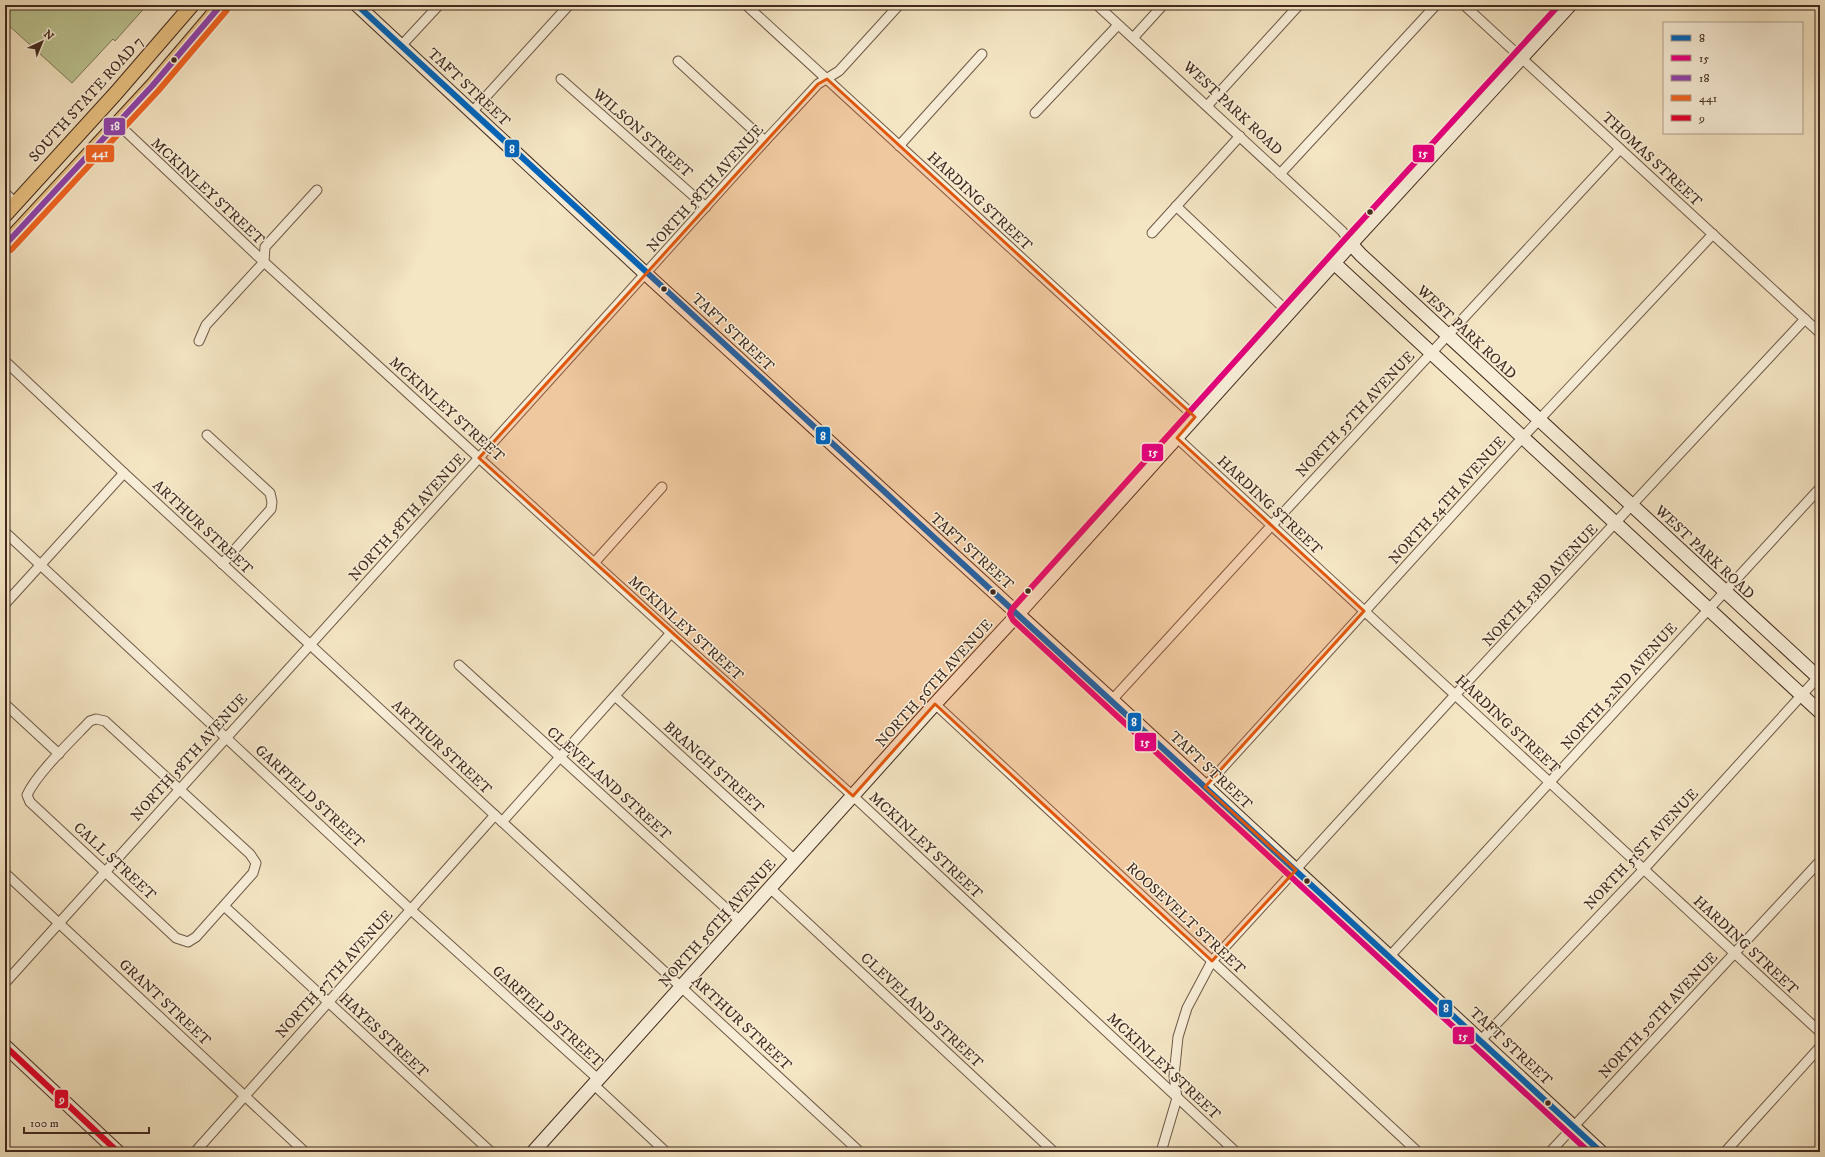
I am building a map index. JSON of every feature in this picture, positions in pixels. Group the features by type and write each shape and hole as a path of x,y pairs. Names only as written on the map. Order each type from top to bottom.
{"main road":[{"name":"SOUTH STATE ROAD 7","path":"5,215 116,93 192,5"},
{"path":"5,245 118,124 221,5"},
{"path":"116,93 112,104 112,111 118,124"},
{"path":"16,203 19,215 16,233"}],"street":[{"name":"TAFT STREET","path":"357,5 646,274 1112,700 1601,1152"},
{"path":"401,46 439,5"},
{"path":"472,112 569,5"},
{"name":"HARDING STREET","path":"746,5 1195,417"},
{"name":"NORTH 58TH AVENUE","path":"5,983 765,141 818,84 839,71 899,5"},
{"name":"WEST PARK ROAD","path":"1097,5 1342,231 1361,255 1447,336 1819,677"},
{"path":"1133,38 1163,5"},
{"path":"1207,106 1299,5"},
{"path":"1280,174 1436,5"},
{"name":"THOMAS STREET","path":"1464,5 1820,333"},
{"name":"NORTH 56TH AVENUE","path":"533,1152 740,921 771,889 795,860 935,704 1351,244 1570,5"},
{"path":"1035,114 1118,25"},
{"path":"899,146 982,54"},
{"path":"678,61 765,141"},
{"name":"WILSON STREET","path":"561,79 706,207"},
{"name":"MCKINLEY STREET","path":"118,124 264,262 671,633 853,796 1236,1152"},
{"path":"1152,233 1240,136"},
{"name":"NORTH 55TH AVENUE","path":"1112,700 1431,352 1620,149"},
{"path":"199,341 206,325 264,262 265,247 317,190"},
{"path":"5,193 16,203"},
{"path":"1176,206 1289,313"},
{"name":"NORTH 54TH AVENUE","path":"1205,787 1523,437 1713,234"},
{"path":"1334,263 1820,712"},
{"name":"NORTH 53RD AVENUE","path":"1177,1098 1174,1076 1178,1037 1186,1008 1212,962 1455,695 1616,524 1805,319"},
{"name":"ARTHUR STREET","path":"5,362 860,1152"},
{"path":"207,435 270,493 272,502 270,509 222,564"},
{"name":"HARDING STREET","path":"1177,438 1820,1032"},
{"path":"5,604 124,473"},
{"path":"594,563 662,487"},
{"name":"NORTH 52ND AVENUE","path":"1390,956 1708,608 1820,488"},
{"name":"GARFIELD STREET","path":"5,532 595,1082 666,1152"},
{"name":"NORTH 57TH AVENUE","path":"195,1152 410,909 560,757 671,633"},
{"name":"CLEVELAND STREET","path":"459,665 740,921"},
{"name":"NORTH 51ST AVENUE","path":"1481,1040 1644,869 1819,677"},
{"name":"BRANCH STREET","path":"615,696 795,860"},
{"path":"5,704 59,754 90,721 96,719 105,721 250,854 256,863 254,873 224,906"},
{"name":"ROOSEVELT STREET","path":"935,704 1418,1152"},
{"name":"CALL STREET","path":"59,754 30,788 27,795 30,802 106,871 176,938 188,942 196,937 224,906"},
{"name":"NORTH 50TH AVENUE","path":"1550,1152 1820,861"},
{"name":"GRANT STREET","path":"5,873 305,1152"},
{"name":"CLEVELAND STREET","path":"771,889 1054,1152"},
{"name":"HAYES STREET","path":"224,906 491,1152"},
{"path":"5,1046 118,1152"},
{"path":"1725,1152 1820,1047"},
{"path":"1161,1152 1177,1098"}],"highlighted area":[{"path":"827,79 1195,417 1177,438 1364,611 1205,787 1296,870 1212,961 935,704 853,796 479,458 818,84"}],"green space":[{"path":"5,5 147,5 115,41 113,39 72,83 5,22"}],"transit line":[{"name":"18","path":"5,245 153,85 221,5"},
{"name":"8","path":"357,5 1601,1152"},
{"name":"15","path":"1559,5 1345,239 1012,609 1010,614 1013,620 1589,1152"},
{"name":"441","path":"11,250 159,90 227,10"},
{"name":"9","path":"5,1046 118,1152"}]}
